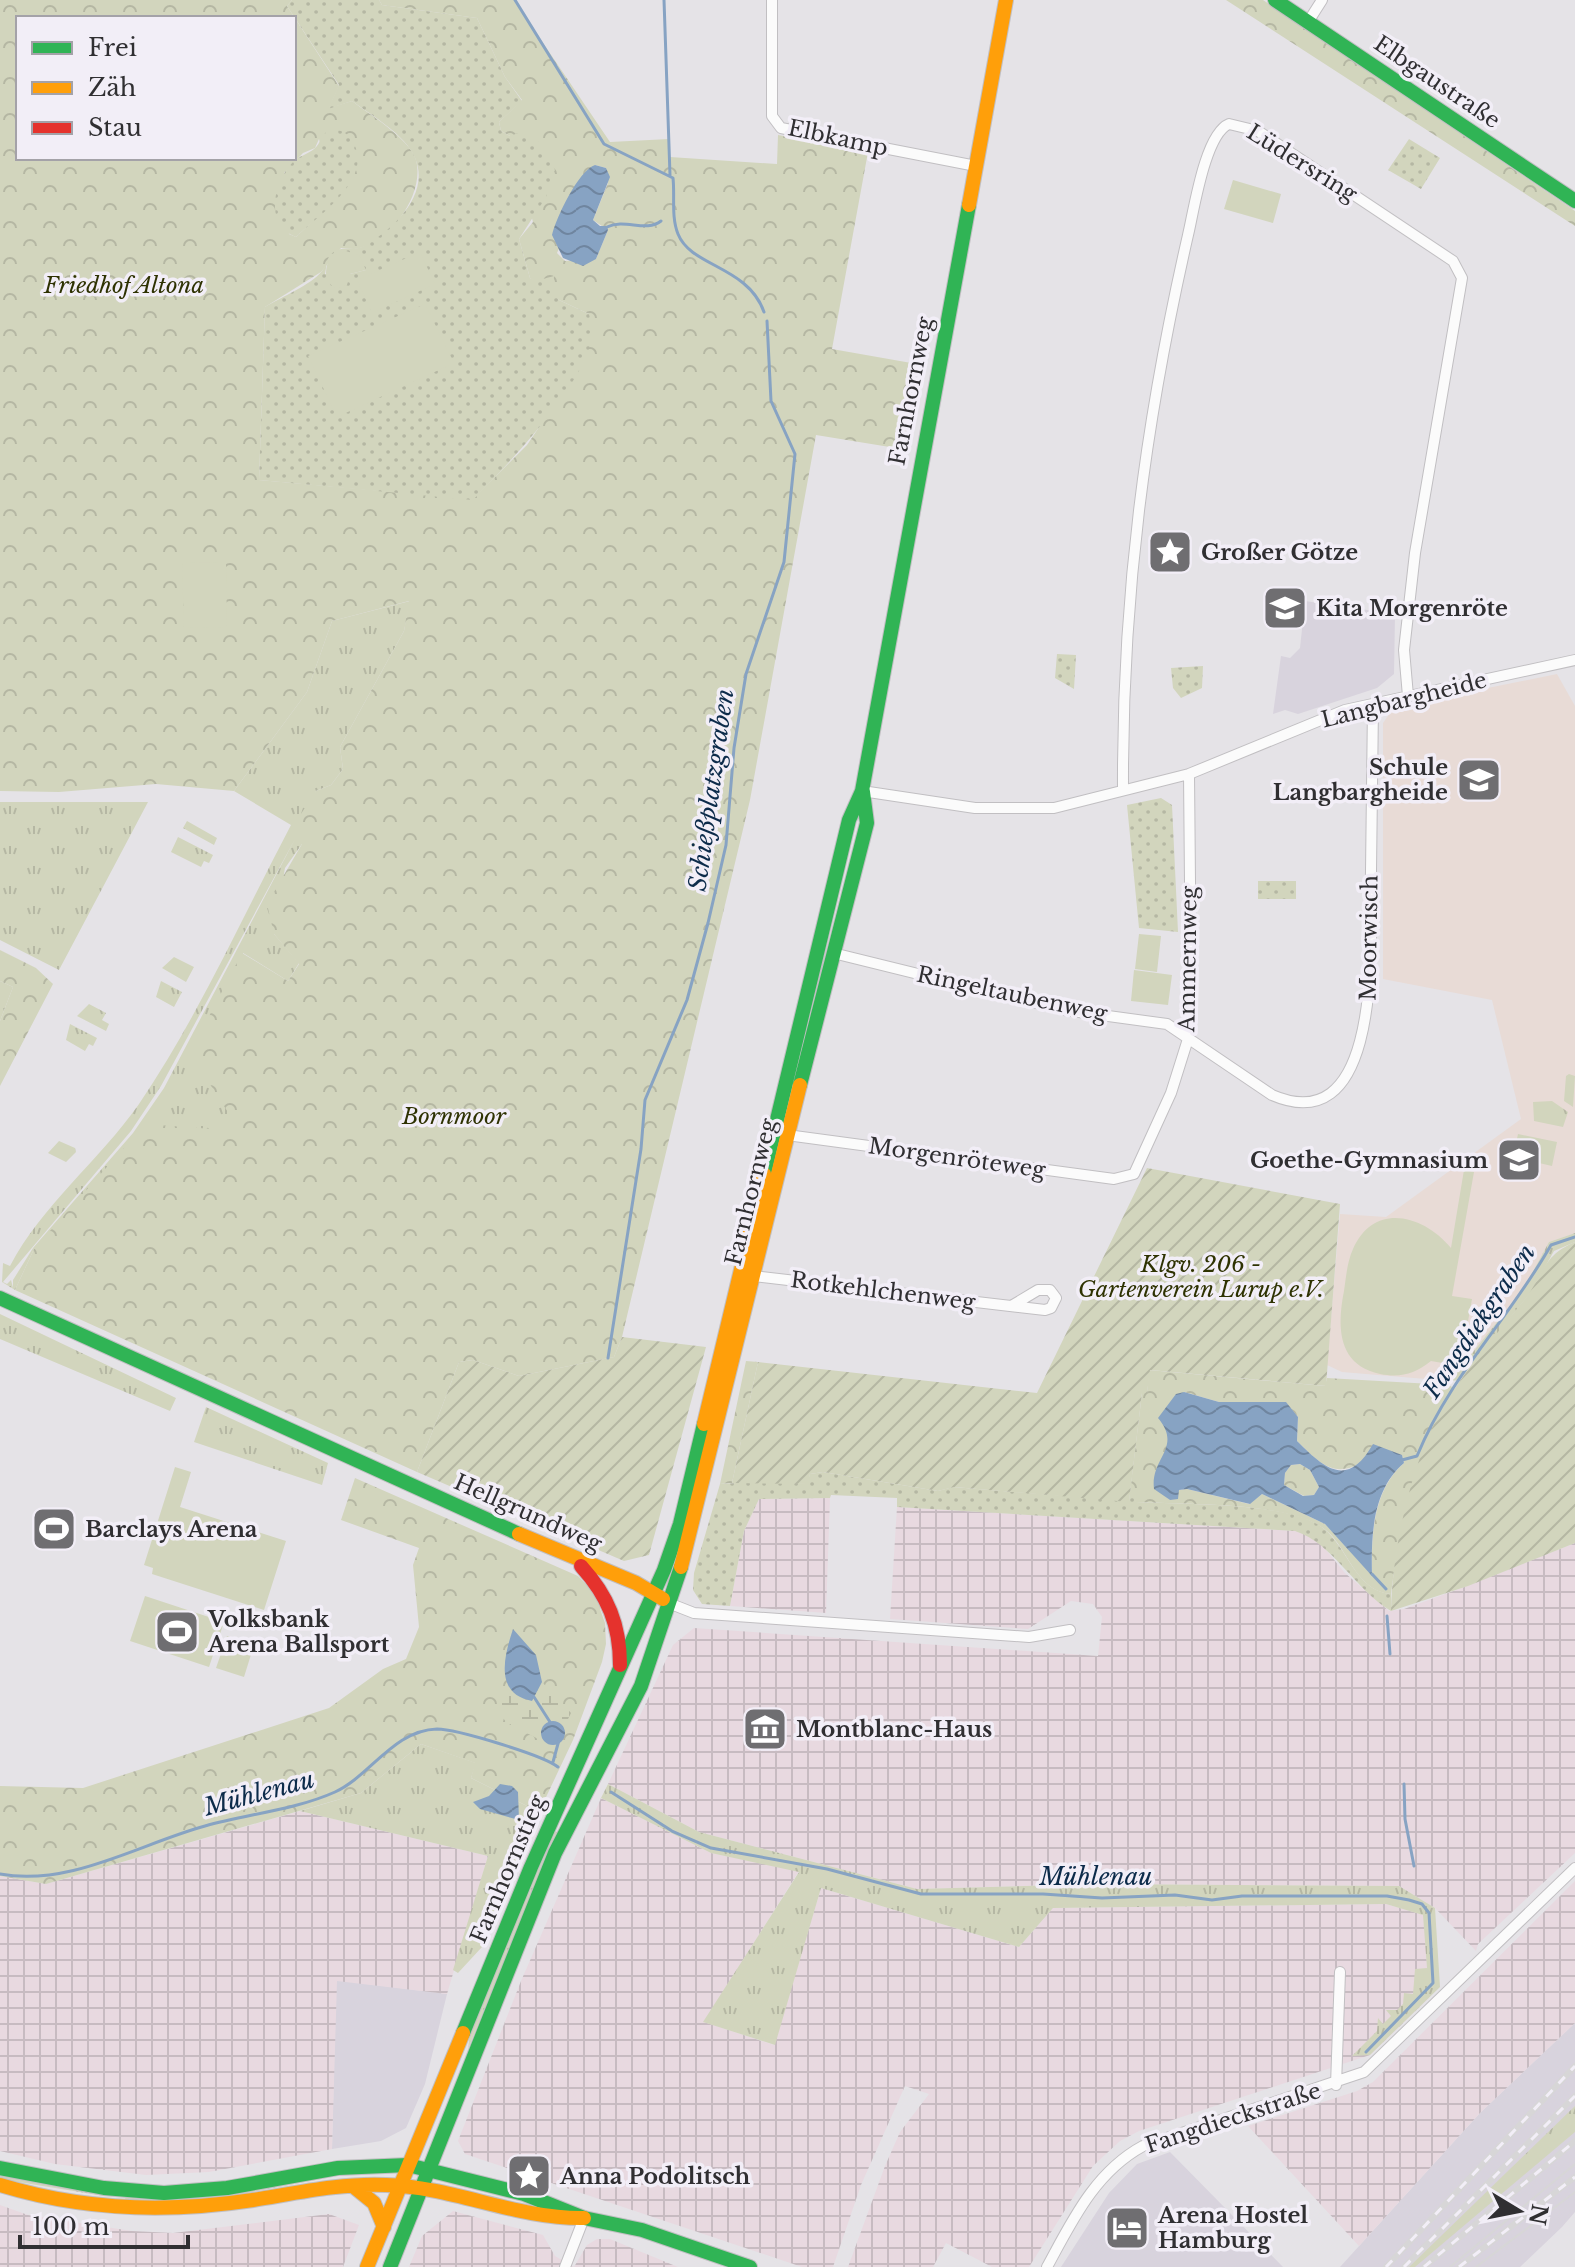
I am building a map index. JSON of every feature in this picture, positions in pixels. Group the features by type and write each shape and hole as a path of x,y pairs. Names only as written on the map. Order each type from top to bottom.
{"main road":[{"name":"Farnhornweg","path":"653,1594 675,1541 692,1480 849,820 862,791 1006,0"},
{"name":"Elbgaustraße","path":"1275,0 1575,201"},
{"name":"Farnhornweg","path":"671,1604 867,823 862,791"},
{"name":"Hellgrundweg","path":"0,1298 575,1560 636,1583 671,1604"},
{"path":"575,1560 599,1585 613,1607 620,1635 620,1670"},
{"name":"Farnhornstieg","path":"367,2267 531,1867 653,1594"},
{"name":"Farnhornstieg","path":"390,2267 555,1853 641,1686 671,1604"},
{"path":"0,2168 104,2188 164,2193 227,2188 338,2168 408,2165 524,2194 562,2206 584,2218 642,2230 750,2267"},
{"path":"0,2185 70,2203 139,2211 211,2206 353,2185 400,2185 557,2221 584,2218"},
{"path":"353,2185 374,2203 384,2227"}],"street":[{"name":"Elbkamp","path":"772,0 775,124 788,131 976,166"},
{"path":"1308,22 1322,0"},
{"name":"Lüdersring","path":"1123,790 1124,661 1135,520 1146,441 1163,342 1195,202 1212,144 1217,133 1229,124 1258,131 1453,261 1462,278 1415,553 1404,650 1408,696"},
{"name":"Langbargheide","path":"862,791 949,806 1025,810 1079,803 1189,774 1345,710 1575,660"},
{"name":"Moorwisch","path":"1188,1039 1259,1087 1289,1102 1318,1103 1337,1088 1349,1070 1360,1043 1370,988 1373,705"},
{"name":"Ammernweg","path":"1127,1178 1142,1161 1171,1093 1188,1039 1191,991 1189,774"},
{"name":"Ringeltaubenweg","path":"833,953 1064,1010 1167,1024 1188,1039"},
{"name":"Morgenröteweg","path":"787,1135 1114,1179 1127,1178"},
{"name":"Rotkehlchenweg","path":"754,1276 1013,1305"},
{"name":"Hellgrundweg","path":"671,1604 694,1613 1019,1636 1070,1630"},
{"name":"Fangdieckstraße","path":"1047,2267 1098,2182 1123,2157 1143,2146 1336,2085 1376,2064 1575,1868"},
{"name":"Fangdieckstraße","path":"1336,2085 1340,1972"},
{"path":"565,2267 584,2218"}],"shaded area":[{"path":"1305,601 1395,614 1394,674 1377,688 1298,714 1285,710 1273,714 1281,656 1290,658 1300,648"},
{"path":"1557,674 1575,706 1575,1233 1549,1242 1524,1288 1450,1381 1342,1372 1327,1365 1340,1214 1386,1217 1521,1119 1492,1000 1383,979 1383,723 1394,707"},
{"path":"830,1498 826,1613 730,1606 744,1531 759,1499"},
{"path":"897,1507 1295,1531 1316,1538 1345,1573 1389,1611 1404,1609 1467,1586 1575,1543 1575,1853 1478,1944 1476,1951 1435,1908 1399,1886 1093,1884 917,1889 699,1832 608,1784 673,1645 694,1628 1098,1656 1102,1617 1093,1604 1071,1601 1028,1629 890,1619"},
{"path":"601,1798 711,1853 799,1871 704,2022 774,2045 821,1888 1019,1947 1053,1908 1386,1904 1424,1915 1429,1998 1370,2055 1139,2131 1120,2141 1093,2166 1029,2267 992,2267 946,2243 933,2267 848,2267 900,2132 929,2094 905,2086 861,2185 833,2267 802,2267 465,2154 458,2141 521,1981"},
{"path":"300,1811 488,1856 447,1994 337,1981 332,2149 209,2172 146,2175 55,2164 0,2151 0,1876 46,1884"},
{"path":"1575,1881 1575,2023 1480,2113 1359,2246 1248,2126 1357,2091 1373,2082"},
{"path":"336,1980 447,1994 425,2084 406,2128 381,2141 332,2149"},
{"path":"1575,2023 1575,2212 1562,2227 1520,2267 1340,2267 1480,2113"},
{"path":"1170,2152 1283,2267 1061,2267 1109,2193 1137,2164"},
{"path":"0,2205 28,2215 132,2231 173,2233 329,2214 359,2225 343,2267 0,2267"},
{"path":"453,2211 543,2235 555,2256 574,2267 409,2267 422,2236"},
{"path":"597,2239 610,2239 678,2267 574,2267 587,2245"}],"green space":[{"name":"Bornmoor","path":"0,0 292,0 287,6 294,16 16,16 16,160 296,160 296,20 339,86 329,108 352,101 388,128 412,152 416,160 416,187 403,213 384,236 358,249 341,248 321,272 265,307 259,480 473,499 527,445 583,362 589,314 559,300 530,278 519,239 533,222 510,136 501,131 499,122 522,100 505,77 477,18 382,5 379,0 514,0 610,142 669,139 670,157 777,164 778,135 868,152 832,349 917,364 902,449 816,435 750,800 622,1337 614,1357 519,1376 473,1360 459,1362 417,1472 15,1290 34,1249 145,1124 240,1131 190,1053 242,953 288,981 299,964 274,934 267,904 302,844 295,823 316,791 331,785 343,769 340,747 404,631 409,601 332,621 307,692 234,791 156,784 59,792 0,791","holes":["319,139 333,202 296,237 289,234 284,173 303,153 315,148","595,165 606,168 608,183 593,220 608,230 596,259 565,261 557,253"]},
{"path":"292,0 379,0 382,5 477,18 505,77 522,101 499,122 501,131 510,136 521,132 541,143 555,170 546,197 519,239 530,278 536,281 554,276 553,293 559,300 589,314 593,332 588,352 562,398 473,500 259,480 265,307 317,276 330,256 335,251 361,247 386,231 413,198 419,172 415,158 404,141 352,101 328,109 339,85 287,6","holes":["327,262 366,270 350,274 325,274"]},
{"path":"1226,0 1263,0 1575,211 1575,226"},
{"path":"330,129 350,137 358,157 356,170 341,195 296,237 279,223 275,202 277,191 286,170 314,149"},
{"path":"1409,139 1440,158 1421,189 1388,170"},
{"path":"1233,180 1281,194 1273,223 1224,209"},
{"path":"346,251 359,255 366,270 350,274 347,285 337,289 327,279 327,265 331,256"},
{"path":"420,252 435,284 372,313 357,280"},
{"path":"425,304 454,363 337,417 308,356"},
{"path":"226,562 227,627 184,628 182,563"},
{"path":"410,601 404,631 340,747 343,769 331,785 316,791 302,844 285,868 274,934 299,963 288,981 243,953 241,1131 34,1249 15,1290 2,1282 3,1263 10,1266 38,1223 139,1104 200,1002 291,825 234,791 307,692 332,621","holes":["295,839 164,1088 133,1133 33,1248 13,1280 13,1288 11,1280 7,1284 3,1282 131,1131 161,1086"]},
{"path":"1057,654 1076,655 1074,689 1055,678"},
{"path":"1203,666 1202,688 1181,698 1173,688 1171,668"},
{"path":"1161,798 1172,805 1178,932 1139,928 1127,805"},
{"path":"0,802 148,802 59,970 0,940"},
{"path":"187,821 217,838 214,845 183,828"},
{"path":"178,837 213,855 209,863 204,861 201,867 171,852"},
{"path":"1258,881 1296,881 1296,899 1258,899"},
{"path":"1139,934 1161,936 1157,972 1135,969"},
{"path":"0,950 36,968 53,984 0,1086 0,1021 13,987 0,981"},
{"path":"174,957 194,967 186,982 162,968"},
{"path":"1134,970 1172,975 1168,1005 1131,1001"},
{"path":"0,981 13,987 0,1021"},
{"path":"161,981 182,992 174,1007 156,997"},
{"path":"89,1004 106,1013 102,1020 109,1024 106,1031 77,1016"},
{"path":"70,1024 97,1038 93,1046 89,1044 85,1051 66,1040"},
{"path":"1566,1076 1575,1076 1573,1107 1564,1101"},
{"path":"1552,1101 1568,1112 1563,1127 1534,1121 1533,1102"},
{"path":"1518,1134 1557,1142 1552,1166 1513,1157"},
{"path":"59,1141 75,1148 76,1152 66,1162 48,1153"},
{"name":"Klgv. 206 - Gartenverein Lurup e.V.","path":"1147,1168 1340,1204 1326,1386 1150,1370 1147,1393 1142,1393 1129,1502 954,1487 938,1491 823,1472 810,1474 808,1484 732,1483 758,1362 1037,1393"},
{"path":"1464,1170 1474,1172 1452,1296 1472,1299 1460,1366 1431,1361 1401,1375 1380,1374 1366,1369 1348,1353 1341,1330 1342,1304 1353,1249 1373,1224 1400,1218 1427,1227 1451,1248"},
{"path":"1575,1233 1575,1242 1554,1251 1531,1292 1460,1380 1450,1381 1524,1288 1549,1242"},
{"path":"1575,1242 1575,1543 1468,1586 1391,1611 1404,1515 1417,1465 1435,1422 1465,1374 1525,1299 1550,1259"},
{"path":"0,1314 176,1398 170,1411 0,1339"},
{"path":"622,1337 706,1347 649,1555 624,1561 417,1472 459,1362 473,1360 519,1376 614,1357"},
{"path":"746,1361 758,1362 732,1483 720,1484"},
{"path":"1149,1370 1325,1386 1327,1378 1449,1385 1455,1389 1420,1462 1399,1540 1391,1594 1368,1585 1332,1536 1305,1519 1233,1506 1136,1502 1130,1492 1142,1393 1147,1393","holes":["1184,1392 1219,1402 1285,1402 1298,1417 1297,1441 1329,1467 1338,1469 1358,1465 1385,1450 1402,1455 1404,1463 1386,1486 1376,1514 1372,1575 1325,1524 1262,1494 1249,1504 1187,1489 1179,1490 1170,1500 1165,1496 1167,1428"]},
{"path":"206,1407 328,1463 322,1485 194,1442"},
{"path":"1300,1464 1310,1470 1319,1487 1314,1495 1304,1496 1284,1485 1285,1473 1291,1465"},
{"path":"175,1467 191,1472 180,1507 286,1541 264,1610 152,1574 153,1568 144,1565"},
{"path":"823,1472 938,1491 953,1487 1129,1501 1130,1492 1135,1492 1136,1502 1234,1506 1285,1513 1307,1519 1332,1536 1360,1577 1379,1591 1391,1594 1391,1611 1321,1546 1295,1531 897,1507 897,1498 831,1495 830,1498 759,1499 744,1531 730,1606 702,1604 693,1590 694,1573 720,1484 766,1481 807,1484 810,1474"},
{"path":"355,1478 578,1576 602,1601 600,1609 605,1623 606,1644 602,1662 573,1740 539,1812 471,1778 475,1763 421,1744 361,1793 46,1884 0,1876 0,1786 83,1788 329,1708 383,1669 406,1659 419,1627 413,1565 419,1548 341,1520"},
{"name":"Volksbank Arena Ballsport","path":"145,1596 224,1622 209,1667 130,1641"},
{"path":"227,1636 254,1645 244,1677 216,1668"},
{"path":"542,1682 571,1713 564,1727 556,1722 541,1738 548,1744 507,1723 495,1708 508,1686 519,1698 532,1701"},
{"path":"421,1744 476,1763 471,1778 539,1812 482,1947 458,1973 453,1970 488,1856 300,1811 361,1793"},
{"path":"608,1784 699,1832 917,1889 1093,1884 1399,1886 1435,1908 1440,1987 1370,2055 1352,2056 1377,2031 1378,2018 1383,2024 1391,2016 1386,2010 1397,2010 1403,2004 1404,1993 1413,1994 1415,1969 1427,1968 1423,1915 1386,1904 1053,1908 1019,1947 821,1888 775,2045 703,2022 799,1872 711,1853 601,1798"},
{"path":"553,1831 557,1832 468,2049 470,2032"},
{"path":"1575,2106 1575,2132 1415,2267 1409,2267"},
{"path":"378,2170 378,2174 348,2174 353,2173"},
{"path":"0,2174 103,2193 104,2196 0,2179"},
{"path":"339,2176 203,2201 121,2202 128,2196 148,2201 211,2197"}],"water":[{"path":"595,165 606,168 610,177 593,220 600,226 607,226 608,230 596,259 583,266 563,258 552,235 575,185"},
{"path":"1184,1392 1219,1402 1286,1402 1298,1417 1297,1441 1318,1460 1336,1470 1355,1466 1373,1444 1402,1455 1404,1463 1385,1487 1376,1515 1372,1576 1325,1524 1262,1494 1250,1504 1187,1489 1179,1490 1178,1499 1170,1500 1154,1489 1156,1469 1167,1445 1165,1428 1158,1418 1176,1394","holes":["1300,1464 1310,1470 1319,1487 1314,1495 1303,1496 1284,1485 1285,1473 1291,1465"]},
{"path":"513,1629 536,1655 542,1682 532,1701 512,1691 507,1682 505,1662"},
{"path":"553,1721 561,1725 565,1733 561,1741 553,1745 545,1741 541,1733 545,1725"},
{"path":"500,1784 512,1786 518,1792 519,1820 480,1809 473,1802 489,1796"}],"waterway":[{"name":"Schießplatzgraben","path":"515,0 604,144 673,178 675,221 685,245 746,285 764,312"},
{"path":"664,0 670,175"},
{"path":"607,227 621,224 649,226 661,221"},
{"name":"Schießplatzgraben","path":"608,1358 641,1149 645,1100 687,1000 708,923 726,845 734,748 746,674 784,562 795,454 771,401 767,321"},
{"name":"Fangdiekgraben","path":"1402,1460 1417,1456 1446,1399 1551,1245 1575,1237"},
{"name":"Fangdiekgraben","path":"1372,1574 1386,1589"},
{"name":"Fangdiekgraben","path":"1387,1616 1390,1654"},
{"path":"534,1697 550,1722"},
{"name":"Mühlenau","path":"0,1874 52,1875 78,1869 205,1826 320,1798 348,1785 395,1745 422,1731 447,1730 480,1738 558,1767"},
{"path":"553,1762 559,1740"},
{"name":"Fangdiekgraben","path":"1404,1784 1405,1819 1414,1866"},
{"name":"Mühlenau","path":"611,1792 672,1831 711,1848 827,1869 921,1894 1043,1894 1102,1898 1175,1895 1212,1900 1242,1896 1387,1896 1422,1904 1429,1913 1433,1983 1366,2052"}],"tram line":[{"path":"1450,2267 1575,2164"},
{"path":"1476,2267 1575,2192"}],"railway":[{"path":"1386,2267 1575,2066"},
{"path":"1404,2267 1575,2096"},
{"path":"1424,2267 1575,2141"},
{"path":"1459,2267 1575,2177"}],"traffic: fast":[{"path":"1275,0 1575,201"},
{"path":"764,1174 849,820 862,791 969,205"},
{"path":"800,1085 867,823 863,792"},
{"path":"0,1298 519,1534"},
{"path":"463,2033 531,1867 664,1570 680,1524 704,1424"},
{"path":"390,2267 555,1853 641,1686 681,1567"},
{"path":"0,2168 104,2188 164,2193 227,2188 338,2168 408,2165 524,2194 584,2218 642,2230 750,2267"}],"traffic: slow":[{"path":"969,205 1006,0"},
{"path":"681,1567 800,1085"},
{"path":"704,1424 764,1174"},
{"path":"519,1534 636,1583 663,1599"},
{"path":"367,2267 463,2033"},
{"path":"0,2185 94,2205 157,2208 221,2204 336,2187 386,2185 436,2191 534,2214 584,2218"},
{"path":"353,2186 374,2203 384,2227"}],"traffic: jam":[{"path":"581,1566 611,1612 618,1637 620,1665"}],"place":[{"name":"Großer Götze","path":"1170,552"},
{"name":"Kita Morgenröte","path":"1285,608"},
{"name":"Schule Langbargheide","path":"1479,780"},
{"name":"Goethe-Gymnasium","path":"1519,1160"},
{"name":"Barclays Arena","path":"54,1529"},
{"name":"Volksbank Arena Ballsport","path":"177,1632"},
{"name":"Montblanc-Haus","path":"765,1729"},
{"name":"Anna Podolitsch","path":"529,2176"},
{"name":"Arena Hostel Hamburg","path":"1127,2228"}],"park label":[{"name":"Friedhof Altona","path":"124,285"}]}
